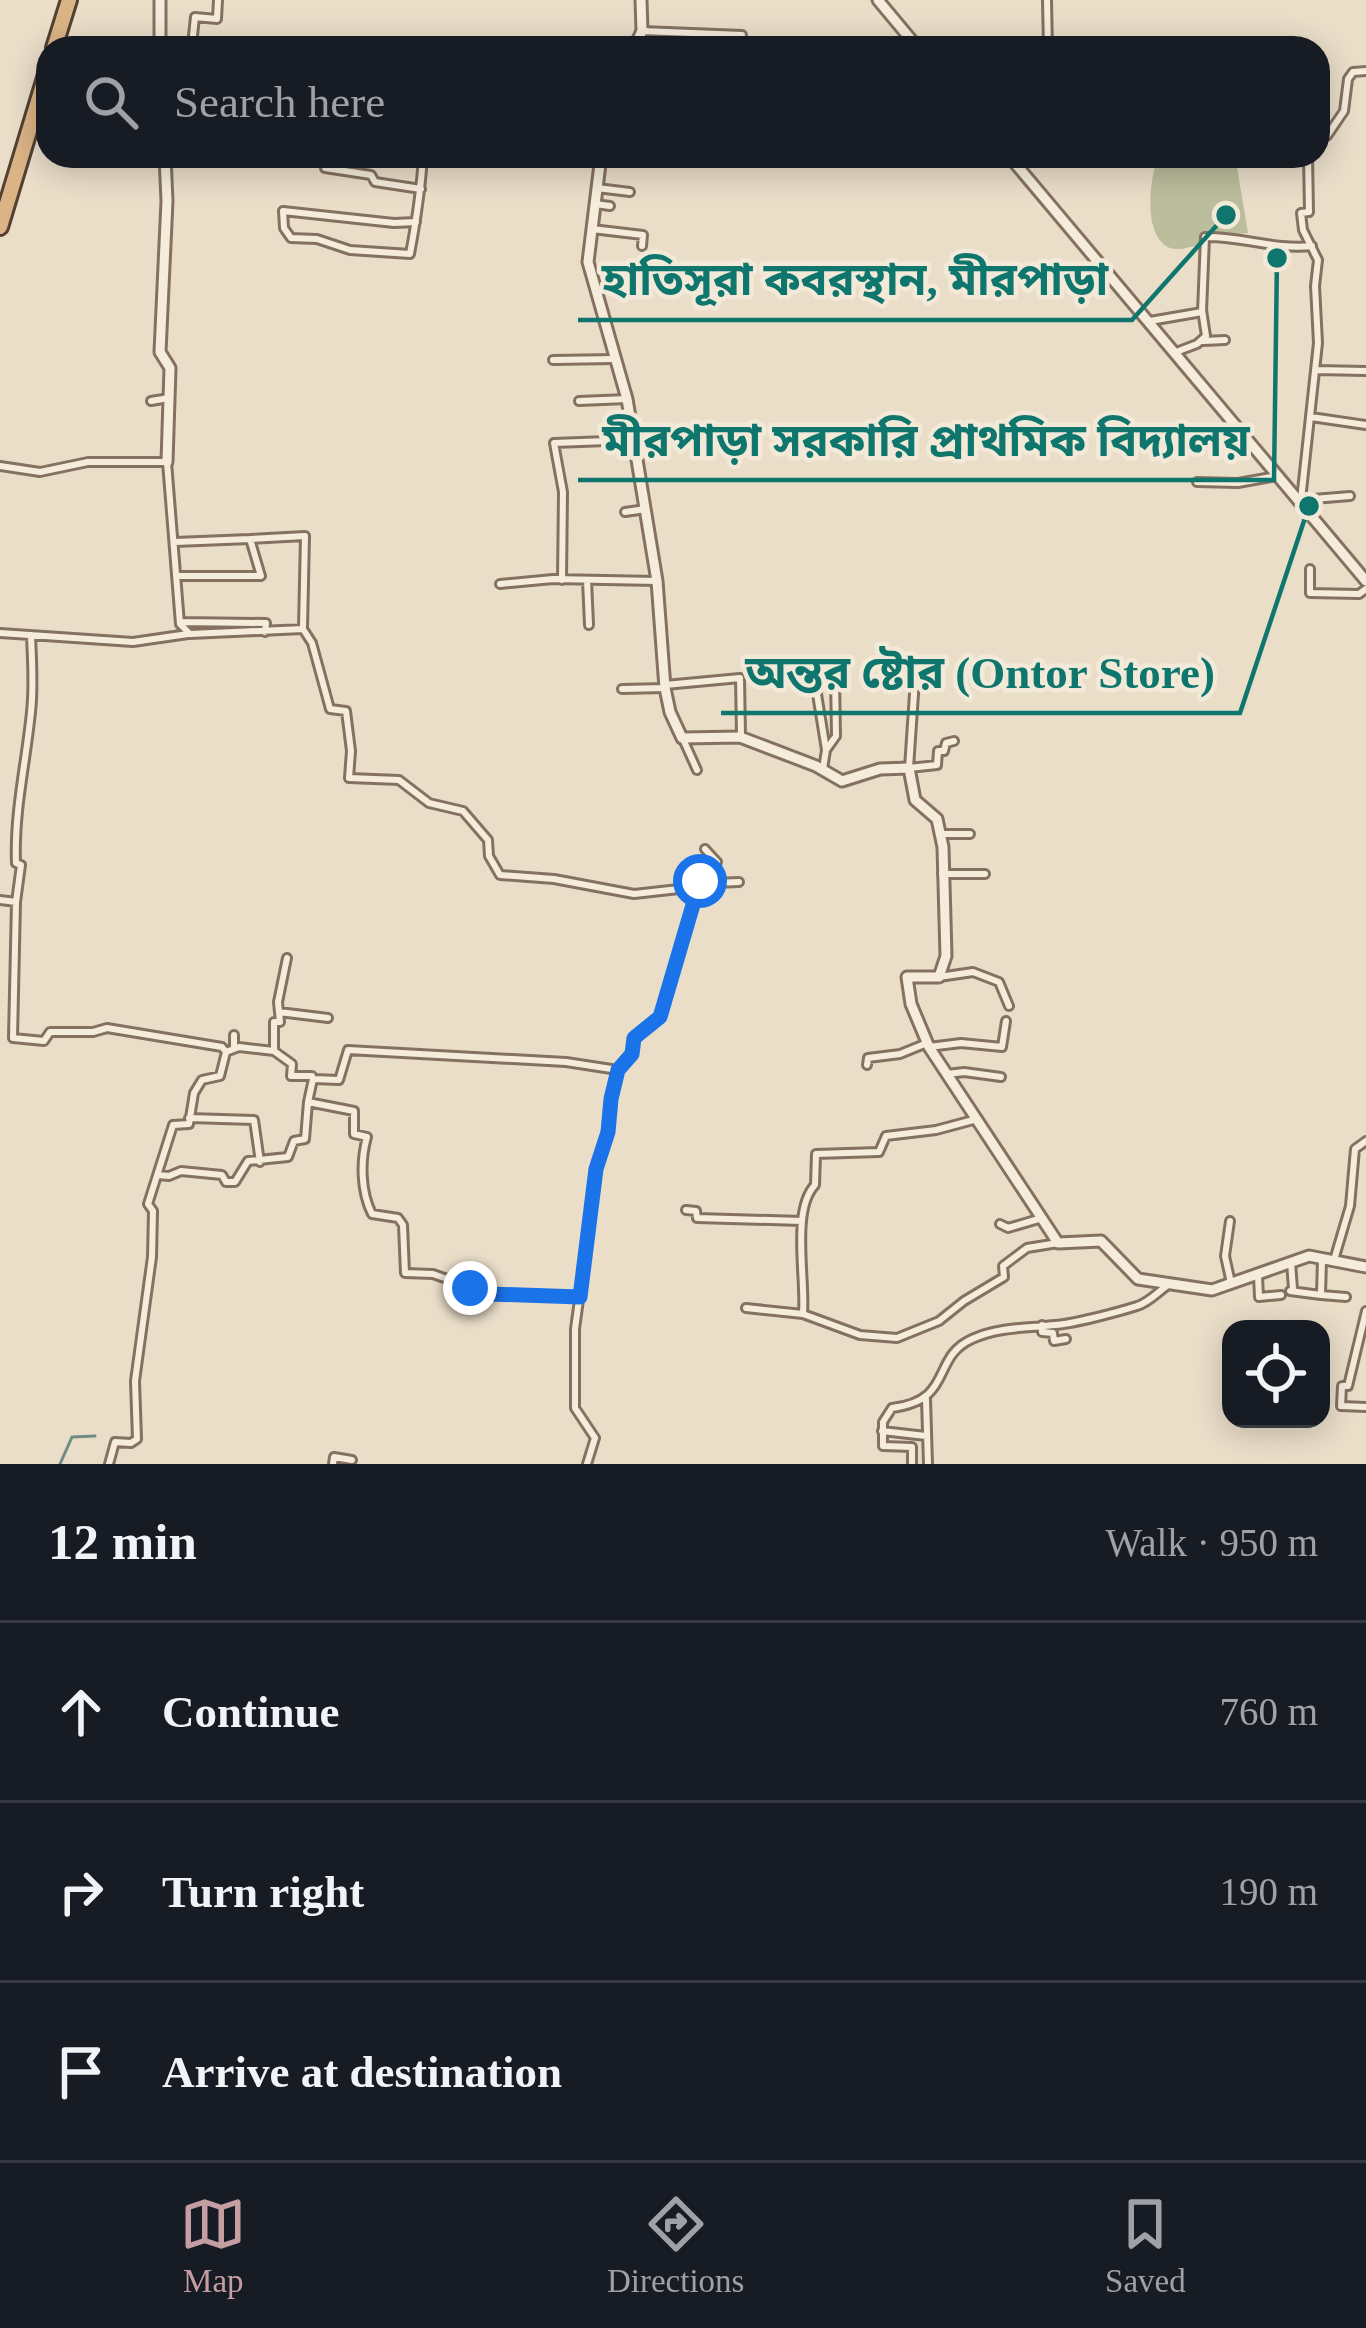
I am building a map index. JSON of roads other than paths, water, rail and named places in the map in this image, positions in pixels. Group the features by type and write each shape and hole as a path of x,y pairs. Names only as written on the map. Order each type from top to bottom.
{"highway":[{"path":"58,36 69,0"},
{"path":"0,227 36,108"}],"street":[{"path":"160,0 160,36"},
{"path":"193,36 194,17 217,20 218,0"},
{"path":"640,36 641,0"},
{"path":"878,0 908,36"},
{"path":"1047,0 1048,36"},
{"path":"642,31 742,34"},
{"path":"1330,133 1345,111 1348,79 1353,72 1366,71"},
{"path":"166,168 160,352 170,368 167,462 180,622 190,634"},
{"path":"326,168 421,189"},
{"path":"416,222 283,211 284,228 291,238 317,239 350,250 410,254 416,222 421,189 422,168"},
{"path":"600,168 588,262 627,399 658,581 670,712 697,770"},
{"path":"1019,168 1300,500 1317,512 1361,567 1366,585 1359,594 1310,593 1310,569"},
{"path":"1300,500 1316,370 1318,260 1301,213 1309,212 1308,168"},
{"path":"597,188 629,192"},
{"path":"595,205 610,206"},
{"path":"592,229 643,235 642,246"},
{"path":"1203,340 1207,328 1202,310 1204,237 1243,238 1270,248 1312,247"},
{"path":"1150,321 1202,310"},
{"path":"1176,352 1203,340 1225,340"},
{"path":"553,360 619,358"},
{"path":"1316,370 1366,370"},
{"path":"151,401 169,398"},
{"path":"579,401 627,399"},
{"path":"1311,417 1366,425"},
{"path":"562,580 562,476 554,443 634,440"},
{"path":"0,466 40,472 88,462 167,462"},
{"path":"1198,482 1238,483 1280,476"},
{"path":"1300,500 1350,496"},
{"path":"626,512 646,509"},
{"path":"175,542 305,536 303,629 312,644 330,710 346,711 350,723 349,778 399,780 430,802 464,811 488,840 489,856 500,875 583,883 634,894 696,892"},
{"path":"176,576 261,576 250,539"},
{"path":"587,580 589,625"},
{"path":"500,584 658,581"},
{"path":"180,622 266,623 265,632"},
{"path":"0,633 133,642 190,634 303,629"},
{"path":"31,635 32,705 22,797 15,819 16,863 21,865 13,1038 44,1041 50,1032 107,1028 230,1050 274,1051 292,1064 290,1076 314,1079 339,1080 348,1050 566,1062 618,1070"},
{"path":"818,674 826,749 823,770"},
{"path":"826,749 836,736 835,676"},
{"path":"622,689 740,678 742,737"},
{"path":"915,679 909,768 915,800 937,819 940,834 946,956 939,977"},
{"path":"683,738 742,737 842,781 880,769 937,765 938,751 954,741"},
{"path":"940,834 970,834"},
{"path":"587,1464 595,1438 575,1408 574,1329 596,1169 608,1132 618,1070 632,1054 634,1038 660,1017 696,892 704,874 717,862 705,849"},
{"path":"704,874 715,883 740,882"},
{"path":"942,874 985,874"},
{"path":"0,900 16,902"},
{"path":"274,1051 274,1022 280,1022 287,958"},
{"path":"1009,1006 994,979 966,972 907,977 911,1004 928,1045 1058,1243"},
{"path":"279,1012 328,1018"},
{"path":"867,1065 868,1058 928,1045 1002,1047 1006,1021"},
{"path":"109,1464 115,1442 137,1439 135,1382 152,1257 153,1211 148,1204 172,1125 189,1124 196,1089 202,1080 220,1076 234,1035"},
{"path":"946,1074 1001,1077"},
{"path":"158,1175 181,1171 222,1175 235,1182 248,1161 288,1157 294,1141 305,1139 314,1079"},
{"path":"308,1102 354,1111 354,1134 367,1137 368,1209 403,1225 405,1274 433,1274 490,1294 580,1297"},
{"path":"189,1118 254,1120 260,1162"},
{"path":"803,1314 802,1221 806,1194 815,1185 816,1154 879,1152 886,1136 977,1119"},
{"path":"1321,1294 1328,1260 1350,1206 1355,1148 1366,1141"},
{"path":"686,1210 696,1211 697,1218 802,1221"},
{"path":"1000,1224 1008,1228 1042,1218"},
{"path":"1230,1221 1225,1256 1231,1283"},
{"path":"746,1308 803,1314 860,1334 897,1338 939,1322 964,1300 1004,1277 1004,1266 1027,1248 1058,1243 1101,1241 1138,1279 1212,1290 1309,1256 1366,1267"},
{"path":"1291,1262 1291,1290 1346,1297"},
{"path":"1258,1274 1258,1298 1281,1295"},
{"path":"912,1464 912,1448 884,1446 882,1431 892,1408 926,1399 966,1341 1014,1328 1060,1326 1141,1306 1168,1285"},
{"path":"1366,1311 1348,1386 1342,1386 1341,1406 1366,1407"},
{"path":"1042,1325 1042,1332 1054,1333 1054,1341 1066,1339"},
{"path":"926,1399 928,1464"},
{"path":"882,1431 927,1436"},
{"path":"333,1464 334,1457 352,1460"}],"waterway":[{"path":"60,1464 72,1437 95,1436"}],"place":[{"name":"হাতিসূরা কবরস্থান, মীরপাড়া","path":"1226,215"},
{"name":"মীরপাড়া সরকারি প্রাথমিক বিদ্যালয়","path":"1277,258"},
{"name":"অন্তর ষ্টোর (Ontor Store)","path":"1309,506"}]}
